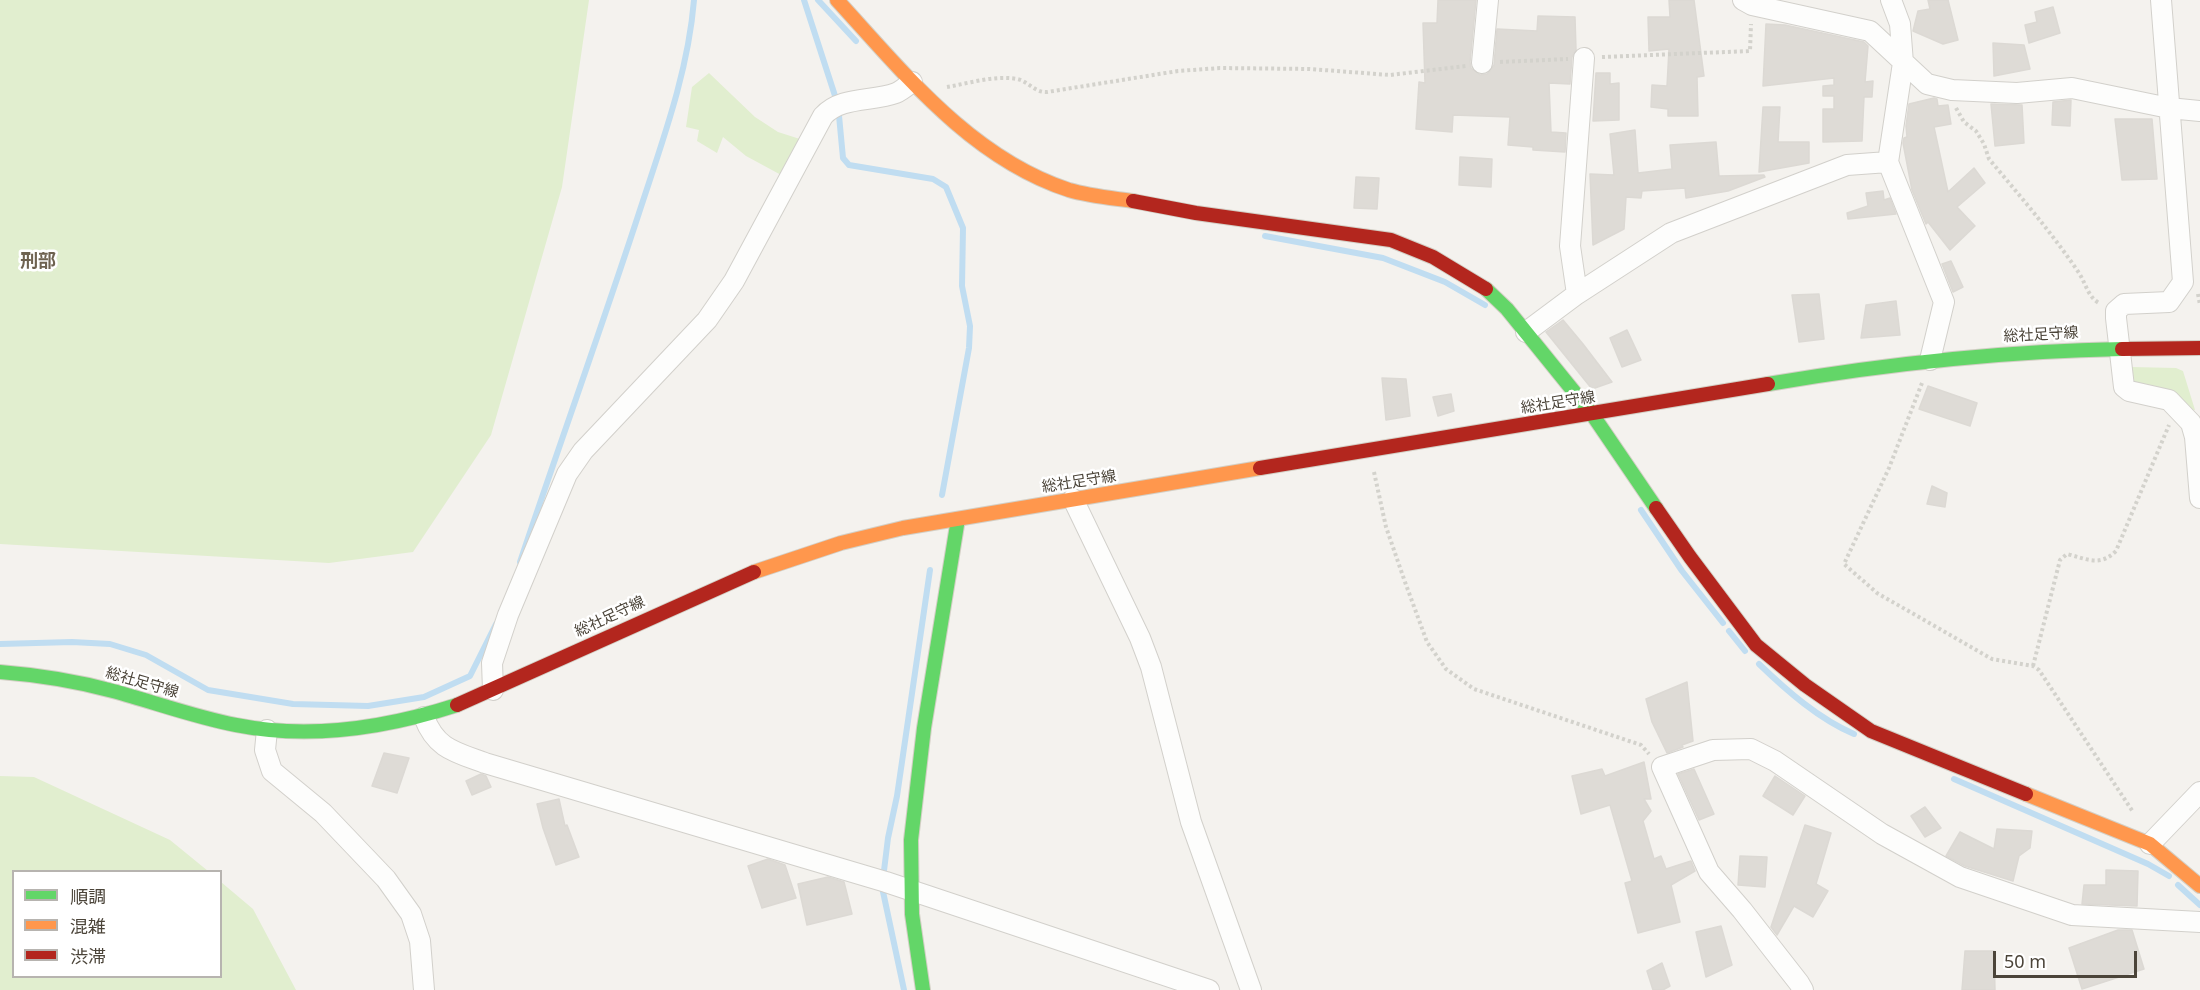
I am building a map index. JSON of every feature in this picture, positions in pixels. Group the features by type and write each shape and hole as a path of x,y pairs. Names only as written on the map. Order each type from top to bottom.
{"main road":[{"path":"837,0 909,88 1014,165 1070,190 1196,213 1390,240 1433,257 1485,288 1507,309 1592,414 1690,557 1756,645 1804,685 1871,731 2150,844 2200,886"},
{"name":"総社足守線","path":"0,672 37,674 94,686 208,719 267,730 300,733 379,727 424,717 459,705 704,592 771,565 841,543 903,528 1833,373 1930,360 2036,351 2200,348"},
{"path":"923,990 913,932 909,842 913,792 958,519"}],"street":[{"path":"1482,63 1488,0"},
{"path":"1891,0 1900,24 1903,63 1888,162 1944,302 1930,360"},
{"path":"2161,0 2183,282 2169,302 2124,304 2116,311 2118,348 2124,387 2128,391 2169,400 2191,423 2200,498"},
{"path":"1748,3 1870,32 1927,84 1952,90 2017,93 2072,88 2169,108 2200,111"},
{"path":"1576,294 1570,246 1584,58"},
{"path":"493,690 492,663 508,615 567,474 583,451 707,320 734,281 823,116 837,106 909,88"},
{"path":"1526,332 1576,294 1671,233 1847,165 1888,162"},
{"path":"1073,499 1140,638 1151,667 1191,822 1251,990"},
{"path":"424,717 436,741 449,750 485,763 881,880 1209,990"},
{"path":"267,730 266,750 272,771 323,813 386,879 411,914 420,941 424,990"},
{"path":"1803,990 1742,910 1709,872 1662,767 1713,750 1751,749 1775,761 1882,834 1960,877 2072,915 2200,922"},
{"path":"2150,844 2200,792"}],"path":[{"path":"909,88 1005,77 1021,80 1041,93 1047,93 1178,71 1220,68 1310,69 1390,75 1482,63 1750,51 1748,3"},
{"path":"1952,90 1952,101 1964,122 1976,131 1989,159 2066,255 2092,299 2116,311"},
{"path":"1930,360 1890,468 1844,564 1876,593 1992,659 2033,666 2039,670 2144,828 2150,844"},
{"path":"2033,666 2060,560 2067,554 2094,561 2107,560 2116,551 2177,408"},
{"path":"1370,451 1389,538 1427,642 1446,669 1474,689 1641,745 1662,767"}],"green space":[{"path":"0,0 589,0 562,187 491,435 413,552 329,563 0,544"},
{"path":"709,73 755,117 778,132 803,140 783,176 746,156 723,137 717,153 697,141 699,130 686,127 692,87"},
{"path":"2131,367 2176,368 2183,371 2195,410 2187,409 2133,386"},
{"path":"0,776 34,777 170,840 207,870 12,870 12,978 222,978 222,883 253,909 296,990 0,990"}],"building":[{"path":"1438,0 1476,0 1470,62 1471,68 1480,75 1487,74 1494,65 1497,29 1537,31 1538,16 1575,17 1576,50 1572,57 1570,84 1549,83 1551,132 1566,133 1565,152 1533,150 1533,147 1508,145 1510,117 1453,115 1452,132 1416,129 1419,82 1425,83 1423,23 1437,23"},
{"path":"1669,0 1694,0 1704,76 1697,77 1698,116 1668,116 1668,109 1651,107 1652,85 1667,86 1669,49 1649,51 1648,17 1670,17"},
{"path":"1928,0 1948,0 1958,40 1943,44 1913,31 1918,11 1930,9"},
{"path":"2053,7 2060,33 2029,43 2025,25 2037,22 2035,12"},
{"path":"1766,24 1785,25 1864,42 1868,46 1865,82 1873,81 1872,97 1864,97 1862,141 1823,142 1823,109 1834,109 1834,96 1823,96 1823,86 1834,85 1834,78 1763,86"},
{"path":"1993,43 2024,45 2030,69 1994,76"},
{"path":"1596,73 1610,73 1610,84 1619,83 1619,120 1593,121"},
{"path":"1937,99 1938,106 1948,105 1951,124 1934,127 1948,192 1974,168 1985,183 1957,207 1975,226 1950,250 1928,222 1926,224 1912,190 1903,143 1904,138 1907,137 1909,104"},
{"path":"2071,100 2070,126 2052,125 2053,102"},
{"path":"1991,104 2022,105 2024,143 1995,146"},
{"path":"1763,107 1780,107 1778,142 1809,142 1809,163 1759,172"},
{"path":"2115,119 2152,119 2157,179 2122,180"},
{"path":"1635,130 1638,173 1672,169 1670,145 1716,142 1719,176 1764,175 1765,177 1728,191 1686,198 1685,188 1642,191 1641,198 1626,197 1624,229 1593,245 1590,174 1614,175 1610,134"},
{"path":"1460,157 1492,159 1491,187 1459,185"},
{"path":"1356,177 1379,178 1377,209 1354,208"},
{"path":"1883,191 1884,200 1890,198 1896,214 1848,219 1847,213 1868,206 1866,193"},
{"path":"1951,261 1963,287 1953,292 1942,264"},
{"path":"1819,294 1824,339 1799,342 1792,295"},
{"path":"1896,301 1900,335 1861,338 1866,305"},
{"path":"1563,320 1612,382 1592,389 1546,332"},
{"path":"1627,330 1641,360 1622,367 1610,338"},
{"path":"1382,378 1406,379 1410,416 1386,420"},
{"path":"1928,386 1977,403 1970,426 1919,409"},
{"path":"1451,394 1454,411 1438,416 1433,397"},
{"path":"1932,486 1947,493 1945,507 1927,504"},
{"path":"1687,682 1693,741 1667,753 1652,722 1646,699"},
{"path":"384,753 409,758 397,793 372,786"},
{"path":"1644,762 1651,799 1644,799 1651,811 1643,821 1654,859 1661,856 1666,869 1691,861 1695,871 1671,885 1680,922 1638,933 1625,883 1632,881 1610,805 1581,814 1572,776 1602,769 1605,776"},
{"path":"1694,769 1714,814 1699,820 1678,774"},
{"path":"481,774 486,776 491,787 472,795 466,781"},
{"path":"1775,776 1805,796 1793,815 1763,796"},
{"path":"559,799 565,826 567,825 579,857 556,865 537,804"},
{"path":"1925,807 1941,828 1925,837 1911,816"},
{"path":"1805,825 1831,833 1816,884 1828,891 1813,917 1794,906 1777,935 1771,927"},
{"path":"1997,829 2032,831 2030,848 2019,856 2013,881 1965,866 1946,856 1960,832 1994,849"},
{"path":"1740,856 1767,857 1765,887 1738,885"},
{"path":"768,859 785,865 796,898 762,908 748,866"},
{"path":"2106,870 2138,871 2137,906 2082,904 2084,885 2106,885"},
{"path":"828,877 844,882 852,914 807,925 798,884"},
{"path":"1721,926 1732,965 1706,977 1696,932"},
{"path":"2118,930 2132,930 2144,969 2082,989 2069,948"},
{"path":"1965,951 1994,951 1995,990 1962,990"},
{"path":"1662,963 1670,986 1663,990 1653,990 1647,971"}],"waterway":[{"path":"520,562 664,136 686,55 694,0"},
{"path":"804,0 838,105 843,158 849,165 933,179 946,187 963,228 962,286 970,326 969,348 942,495"},
{"path":"818,0 856,41"},
{"path":"1265,236 1383,258 1445,282 1485,305"},
{"path":"1641,510 1682,571 1723,623"},
{"path":"904,990 882,887 930,570"},
{"path":"0,644 72,642 110,644 146,655 208,690 293,704 368,706 424,697 470,676 496,624"},
{"path":"1729,631 1745,651"},
{"path":"1759,664 1804,704 1828,721 1854,734"},
{"path":"1954,779 2148,864 2169,876"},
{"path":"2178,885 2200,905"}],"traffic: fast":[{"path":"1486,289 1507,309 1592,414 1656,508"},
{"path":"1768,384 1856,370 1944,360 2033,352 2122,349"},
{"path":"923,990 912,914 911,840 924,728 958,519"},
{"path":"0,672 85,684 220,722 264,729 292,731 348,729 403,720 457,705"}],"traffic: slow":[{"path":"837,0 941,110 1001,157 1034,176 1069,190 1133,201"},
{"path":"754,572 841,543 903,528 1260,468"},
{"path":"2026,794 2150,844 2200,886"}],"traffic: jam":[{"path":"1133,201 1196,213 1391,240 1433,257 1486,289"},
{"path":"2122,349 2200,348"},
{"path":"1260,468 1768,384"},
{"path":"1656,508 1756,645 1805,685 1871,731 2026,794"},
{"path":"457,705 754,572"}],"district":[{"name":"刑部","path":"38,262"}]}
